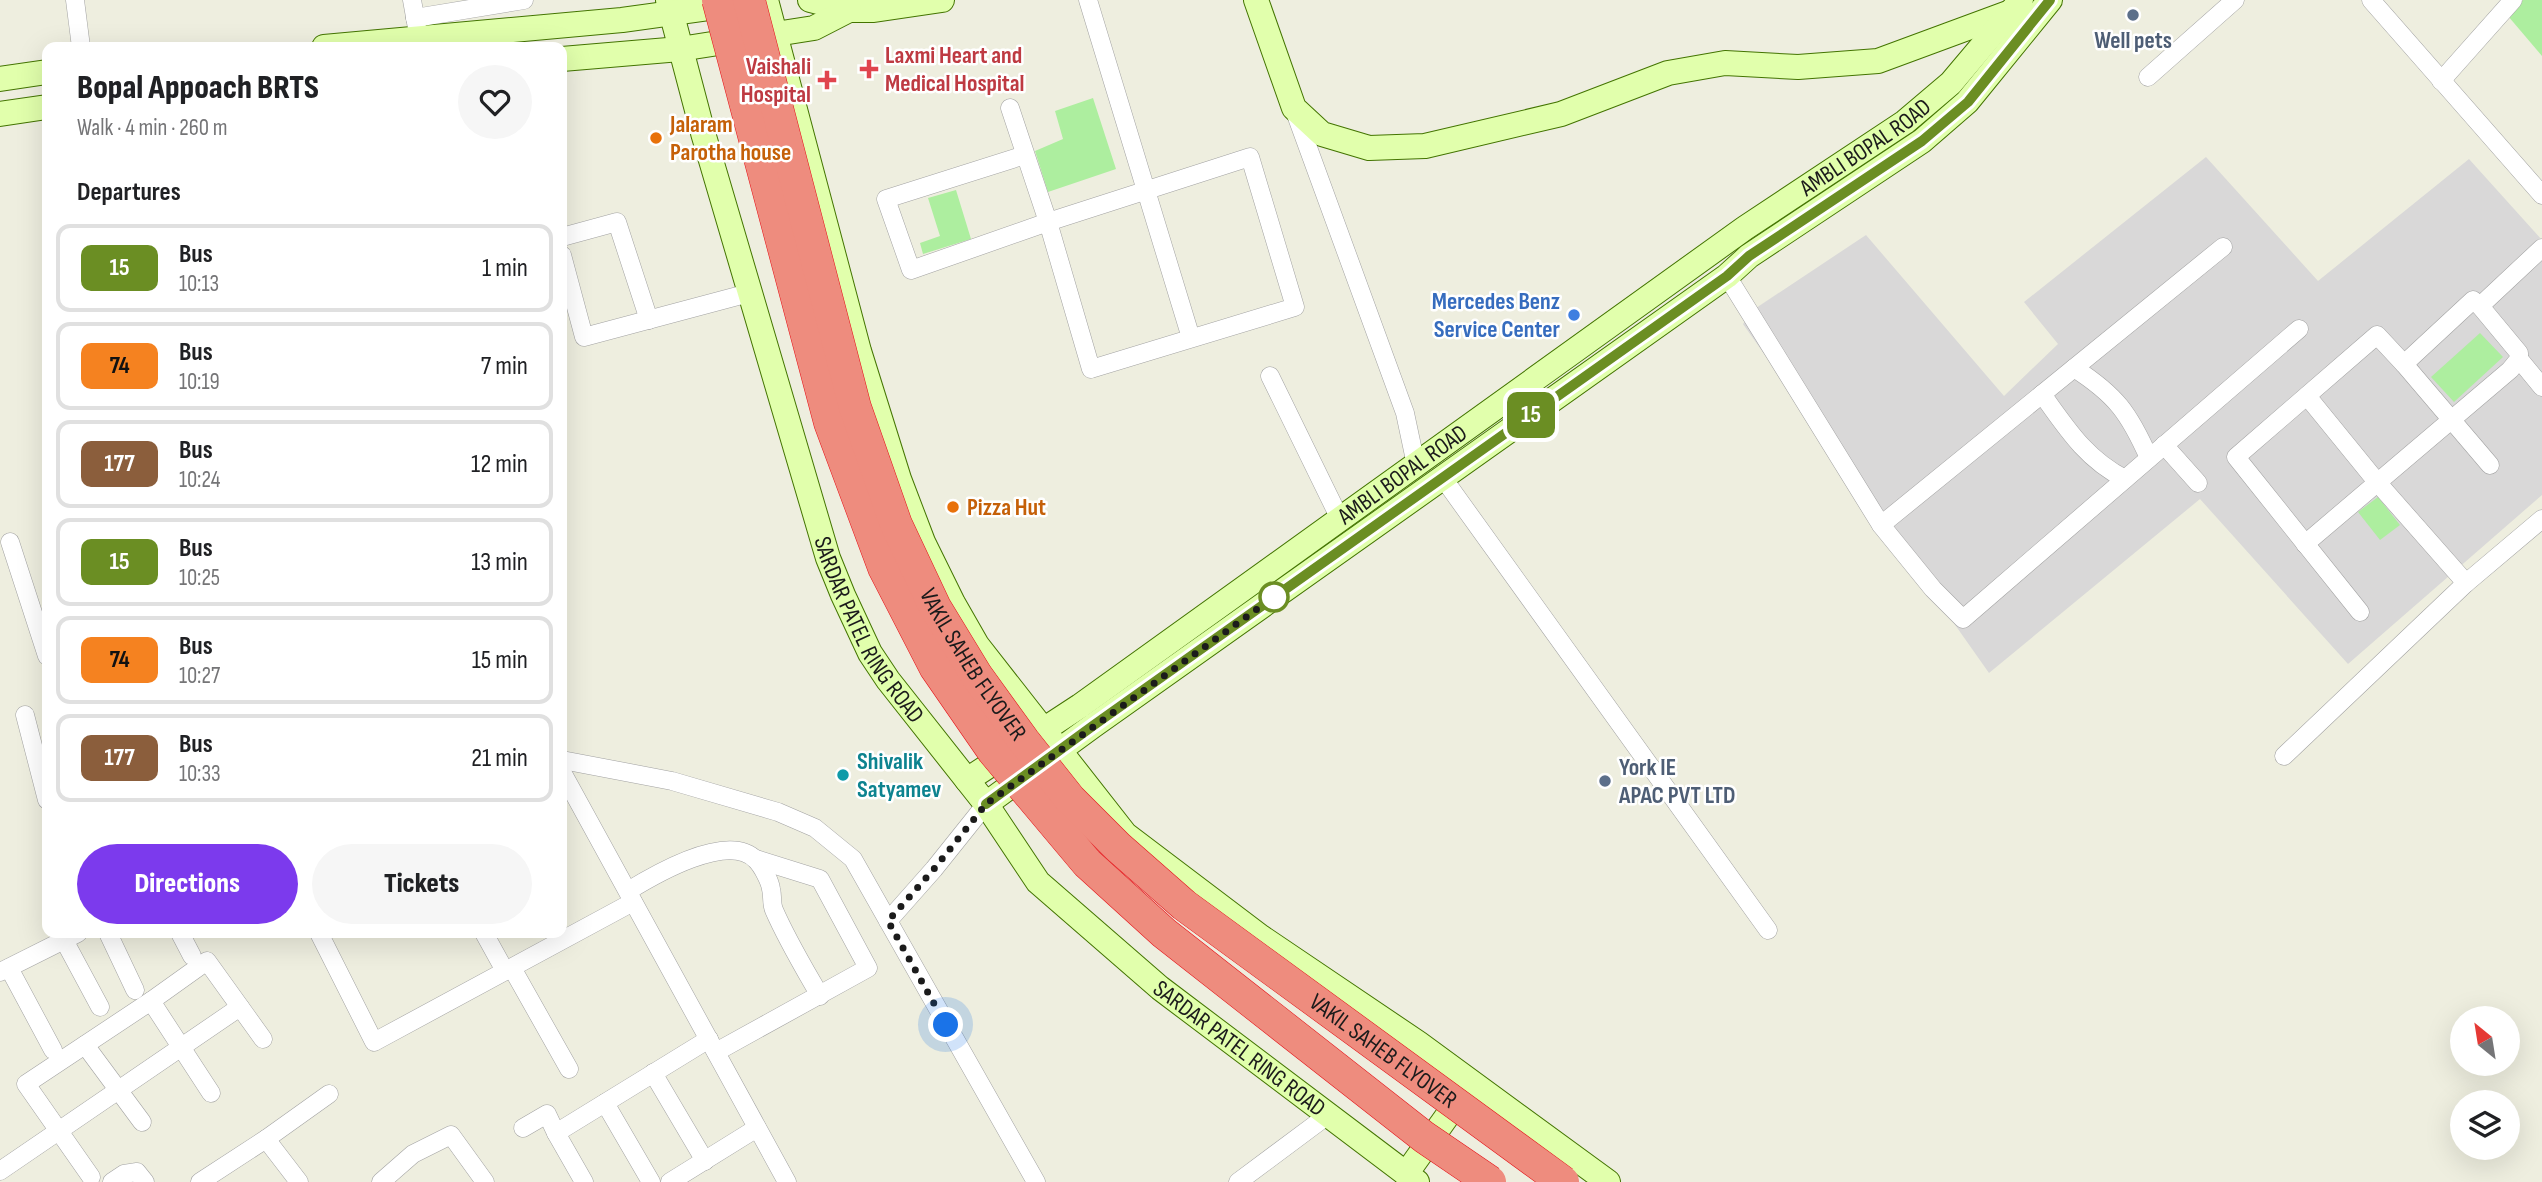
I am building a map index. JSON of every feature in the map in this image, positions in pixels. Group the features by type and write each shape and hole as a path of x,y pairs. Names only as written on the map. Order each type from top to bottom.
{"highway":[{"name":"VAKIL SAHEB FLYOVER","path":"718,0 830,423 884,568 935,667 993,751 1087,863 1164,933 1424,1137 1490,1182"},
{"name":"VAKIL SAHEB FLYOVER","path":"749,0 855,407 896,524 934,607 977,676 1070,799 1118,847 1184,905 1563,1182"}],"street":[{"path":"75,0 80,42"},
{"path":"340,42 415,19 523,0"},
{"path":"766,0 843,294 899,478 923,542 977,645 1125,834 1261,937 1418,1043 1608,1182"},
{"path":"415,19 622,20 669,6 773,0"},
{"path":"810,0 849,10 874,10 942,0"},
{"path":"1088,0 1191,338"},
{"path":"1256,0 1405,413 1416,465"},
{"name":"AMBLI BOPAL ROAD","path":"986,804 1727,276 1749,256 1922,141 1968,102 2050,0"},
{"path":"2148,77 2235,0"},
{"path":"2371,0 2542,195"},
{"path":"2441,81 2513,0"},
{"name":"SARDAR PATEL RING ROAD","path":"669,6 749,293 828,558 842,595 870,653 888,680 986,804 1038,882 1160,988 1412,1178"},
{"path":"1294,108 1322,134 1369,148 1425,146 1561,114 1668,73 1725,63 1798,67 1878,61 2016,6"},
{"name":"AMBLI BOPAL ROAD","path":"967,780 1044,730 1745,228 1906,122 1951,83 2016,6"},
{"path":"567,58 680,49 814,28 849,10"},
{"path":"0,79 42,73"},
{"path":"0,114 42,108"},
{"path":"1010,108 1048,222 1091,369 1295,306 1250,158 1048,222 911,270 886,199 1025,155"},
{"path":"567,236 617,222 649,320"},
{"path":"1881,525 2223,247"},
{"path":"2480,306 2542,248"},
{"path":"1727,276 1881,525 1933,589 1962,619 2299,329"},
{"path":"569,312 584,337 749,293"},
{"path":"2403,364 2473,300 2516,347 2519,359 2542,387"},
{"path":"2360,612 2236,457 2377,335 2452,418 2490,465"},
{"path":"2305,544 2510,370 2519,359"},
{"path":"2074,368 2116,400 2130,418 2149,458"},
{"path":"1270,376 1340,519"},
{"path":"2042,394 2076,441 2093,459 2125,479"},
{"path":"2307,396 2377,482 2466,583"},
{"path":"2164,445 2198,483"},
{"path":"1443,478 1769,930"},
{"path":"2284,756 2466,583 2542,519"},
{"path":"10,542 42,641"},
{"path":"25,715 42,781"},
{"path":"567,761 672,781 778,812 815,828 853,859 1036,1182"},
{"path":"567,781 787,1182"},
{"path":"888,921 986,804"},
{"path":"556,1133 653,1073 820,996 868,968 820,878 736,851 700,854 567,932"},
{"path":"755,859 771,888 772,906 783,931 820,996"},
{"path":"53,1050 4,970 67,938"},
{"path":"72,938 100,1007"},
{"path":"110,938 135,990"},
{"path":"183,938 192,956"},
{"path":"322,938 374,1042 509,969 557,938"},
{"path":"487,938 569,1069"},
{"path":"91,1177 26,1084 207,961 263,1039"},
{"path":"151,1001 211,1093"},
{"path":"0,1171 240,1007"},
{"path":"85,1045 142,1122"},
{"path":"653,1073 705,1161"},
{"path":"1412,1178 1471,1082"},
{"path":"200,1182 329,1094"},
{"path":"605,1103 651,1182"},
{"path":"523,1128 547,1114 584,1182"},
{"path":"1238,1182 1328,1115"},
{"path":"670,1182 757,1128"},
{"path":"381,1182 413,1154 451,1135 485,1182"},
{"path":"266,1139 299,1182"},
{"path":"112,1182 124,1174 137,1171 145,1182"}],"shaded area":[{"path":"2206,157 2318,281 2469,159 2542,240 2542,495 2348,664 2200,499 1989,673 1743,324 1756,308 1866,235 2004,396 2058,344 2024,302"}],"green space":[{"path":"2523,0 2542,0 2542,56 2508,16"},
{"path":"1093,98 1116,169 1048,192 1035,151 1063,139 1055,111"},
{"path":"956,190 971,239 923,254 920,243 940,236 928,198"},
{"path":"2480,333 2503,357 2454,402 2431,377"},
{"path":"2378,497 2400,525 2380,540 2358,512"}],"bus line":[{"name":"15","path":"986,804 1727,276 1749,256 1922,141 1968,102 2050,0"}],"place":[{"name":"Well pets","path":"2133,15"},
{"name":"Laxmi Heart and Medical Hospital","path":"869,69"},
{"name":"Vaishali Hospital","path":"827,80"},
{"name":"Jalaram Parotha house","path":"656,138"},
{"name":"Mercedes Benz Service Center","path":"1574,315"},
{"name":"Pizza Hut","path":"953,507"},
{"name":"Shivalik Satyamev","path":"843,775"},
{"name":"York IE APAC PVT LTD","path":"1605,781"}],"route":[{"path":"946,1025 888,921 986,804 1274,597"}]}
